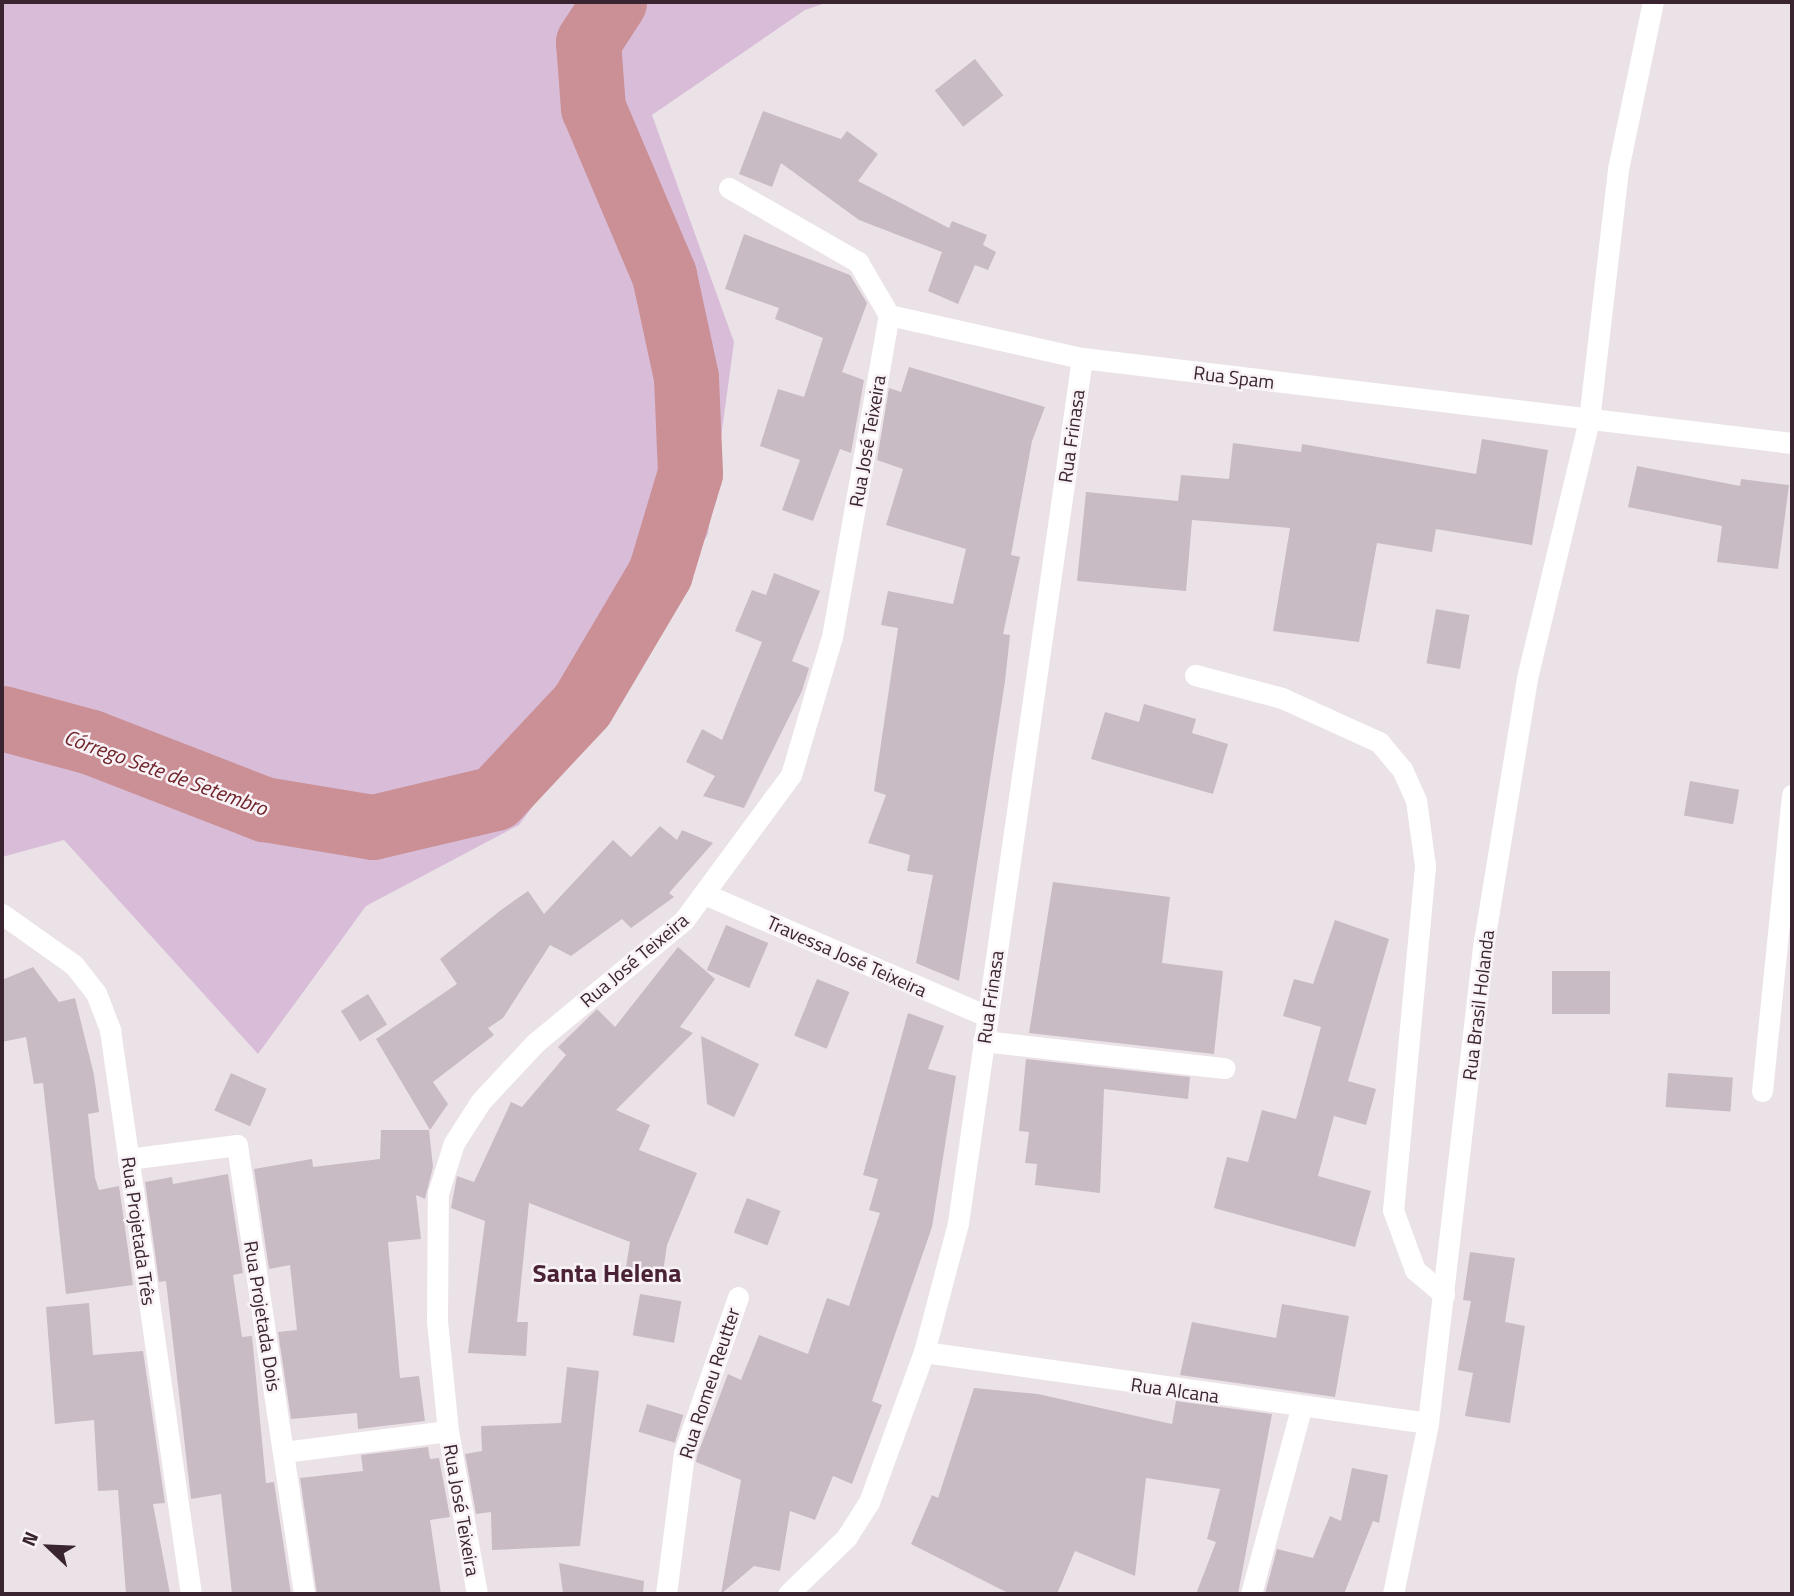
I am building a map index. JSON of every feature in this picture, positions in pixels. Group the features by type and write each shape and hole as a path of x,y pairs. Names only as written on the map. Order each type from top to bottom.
{"street":[{"name":"Rua Brasil Holanda","path":"1393,1594 1428,1423 1484,941 1527,678 1589,420 1618,169 1653,2"},
{"path":"729,188 858,262 889,315"},
{"name":"Rua Spam","path":"889,315 1082,358 1792,443"},
{"name":"Rua José Teixeira","path":"477,1594 448,1431 435,1236 438,1193 454,1143 481,1101 535,1043 648,953 707,895 791,775 808,731 845,577 889,315"},
{"name":"Rua Frinasa","path":"788,1594 846,1538 869,1502 923,1352 958,1223 1082,358"},
{"path":"1195,674 1282,698 1379,741 1402,769 1416,800 1425,866 1393,1210 1415,1270 1444,1294"},
{"path":"1762,1091 1792,795"},
{"name":"Travessa José Teixeira","path":"707,895 986,1016"},
{"name":"Rua Projetada Três","path":"2,914 74,965 96,993 110,1030 191,1594"},
{"path":"983,1041 1224,1068"},
{"name":"Rua Projetada Dois","path":"128,1159 237,1146 304,1594"},
{"name":"Rua Romeu Reutter","path":"666,1594 684,1453 738,1297"},
{"name":"Rua Alcana","path":"923,1352 1301,1409 1428,1423"},
{"path":"1251,1594 1301,1409"},
{"path":"284,1452 448,1431"}],"shaded area":[{"path":"2,2 829,2 805,10 652,115 734,342 708,534 616,693 519,825 366,906 258,1054 64,840 2,857"}],"building":[{"path":"975,59 1003,95 963,127 935,90"},
{"path":"763,111 841,139 847,131 878,154 858,181 949,228 952,221 987,235 983,245 996,252 988,270 975,265 958,304 928,291 942,252 859,220 781,163 772,187 739,174"},
{"path":"744,234 850,275 867,303 842,372 864,380 851,453 840,449 813,521 782,510 800,460 760,446 778,389 804,397 823,338 775,319 779,308 725,289"},
{"path":"909,367 1045,407 1032,441 1011,555 1020,557 1003,634 1010,635 1005,681 959,981 916,963 933,875 907,871 910,855 868,843 886,795 874,791 898,628 881,625 888,591 953,604 966,549 886,525 903,469 877,460 889,388 901,392"},
{"path":"1482,439 1548,450 1532,545 1436,529 1432,552 1377,543 1359,642 1273,631 1290,528 1192,520 1186,591 1077,581 1086,492 1178,501 1181,475 1229,479 1233,443 1301,452 1302,444 1476,474"},
{"path":"1637,466 1740,486 1741,479 1789,485 1778,569 1717,562 1722,526 1628,507"},
{"path":"774,573 820,591 792,661 809,668 802,691 744,808 703,796 715,776 686,762 702,729 722,740 762,642 735,631 752,590 766,595"},
{"path":"1436,609 1469,615 1460,669 1426,663"},
{"path":"1144,704 1196,719 1192,733 1228,744 1213,794 1091,759 1105,712 1139,722"},
{"path":"1690,781 1739,790 1733,824 1684,815"},
{"path":"660,826 677,840 682,830 713,843 669,893 674,897 631,928 622,919 571,956 550,945 503,1018 488,1028 494,1035 433,1082 448,1104 430,1130 376,1039 457,984 440,959 501,910 528,891 544,914 613,840 631,857"},
{"path":"1053,882 1170,897 1162,963 1223,971 1214,1054 1029,1033"},
{"path":"1335,920 1389,939 1348,1081 1376,1089 1366,1125 1334,1116 1318,1176 1371,1191 1355,1247 1214,1208 1227,1157 1248,1162 1262,1110 1296,1119 1321,1027 1283,1016 1294,979 1313,984"},
{"path":"726,925 768,943 749,988 707,970"},
{"path":"678,947 715,979 680,1027 693,1033 616,1110 650,1125 639,1150 697,1173 667,1245 663,1272 626,1267 630,1242 529,1203 517,1322 528,1322 526,1356 468,1353 485,1221 451,1208 457,1176 474,1182 511,1102 522,1107 566,1055 558,1047 597,1009 615,1027"},
{"path":"33,967 59,1002 75,998 94,1075 99,1112 88,1114 95,1178 99,1190 119,1186 133,1285 66,1294 43,1083 34,1084 26,1037 2,1042 2,980"},
{"path":"1552,971 1610,971 1610,1014 1552,1014"},
{"path":"817,979 849,992 827,1049 794,1036"},
{"path":"368,994 387,1025 360,1041 341,1011"},
{"path":"908,1013 944,1026 928,1069 956,1076 932,1227 872,1401 882,1405 852,1484 833,1476 815,1520 790,1511 780,1571 754,1566 721,1594 741,1480 696,1462 697,1456 728,1374 741,1380 759,1335 808,1354 827,1298 849,1306 880,1213 869,1210 878,1179 863,1175"},
{"path":"701,1036 759,1064 734,1117 707,1104"},
{"path":"1026,1059 1190,1077 1188,1099 1104,1089 1100,1193 1035,1185 1037,1164 1025,1163 1029,1132 1019,1131"},
{"path":"231,1073 267,1089 250,1126 214,1110"},
{"path":"1668,1073 1733,1078 1730,1111 1666,1107"},
{"path":"381,1130 429,1130 433,1167 425,1199 416,1195 421,1239 388,1242 400,1378 419,1376 425,1421 358,1429 357,1413 291,1419 278,1332 297,1330 290,1265 269,1269 254,1169 312,1159 313,1167 380,1159"},
{"path":"228,1174 243,1273 233,1275 242,1337 252,1336 266,1483 274,1482 291,1594 232,1594 221,1494 191,1499 166,1281 159,1282 145,1182 172,1177 173,1184"},
{"path":"747,1198 781,1211 767,1245 734,1233"},
{"path":"1470,1252 1515,1258 1505,1322 1525,1326 1510,1423 1465,1416 1473,1373 1458,1370 1471,1301 1463,1300"},
{"path":"640,1294 681,1301 674,1343 633,1335"},
{"path":"89,1303 93,1355 143,1351 165,1503 153,1504 170,1594 126,1594 118,1490 98,1491 94,1420 55,1424 46,1307"},
{"path":"1282,1304 1349,1316 1335,1397 1180,1375 1192,1322 1276,1338"},
{"path":"567,1367 599,1371 580,1546 492,1550 491,1512 476,1514 465,1454 482,1451 481,1426 561,1423"},
{"path":"974,1388 1038,1394 1172,1424 1176,1401 1272,1414 1238,1594 1196,1594 1216,1542 1207,1539 1220,1489 1146,1478 1135,1576 1075,1551 1057,1594 1010,1594 911,1544 932,1495 938,1498"},
{"path":"647,1404 683,1415 675,1443 639,1432"},
{"path":"428,1447 430,1459 439,1458 450,1517 430,1520 441,1594 317,1594 300,1478 363,1471 361,1455"},
{"path":"1352,1468 1388,1475 1379,1523 1373,1521 1344,1594 1265,1594 1277,1549 1313,1558 1330,1516 1341,1521"},
{"path":"559,1563 644,1581 643,1594 563,1594"}],"waterway":[{"name":"Córrego Sete de Setembro","path":"2,718 91,742 264,809 373,827 495,798 582,705 660,573 690,473 686,377 664,275 593,108 588,42 614,2"}],"district":[{"name":"Santa Helena","path":"607,1273"}]}
